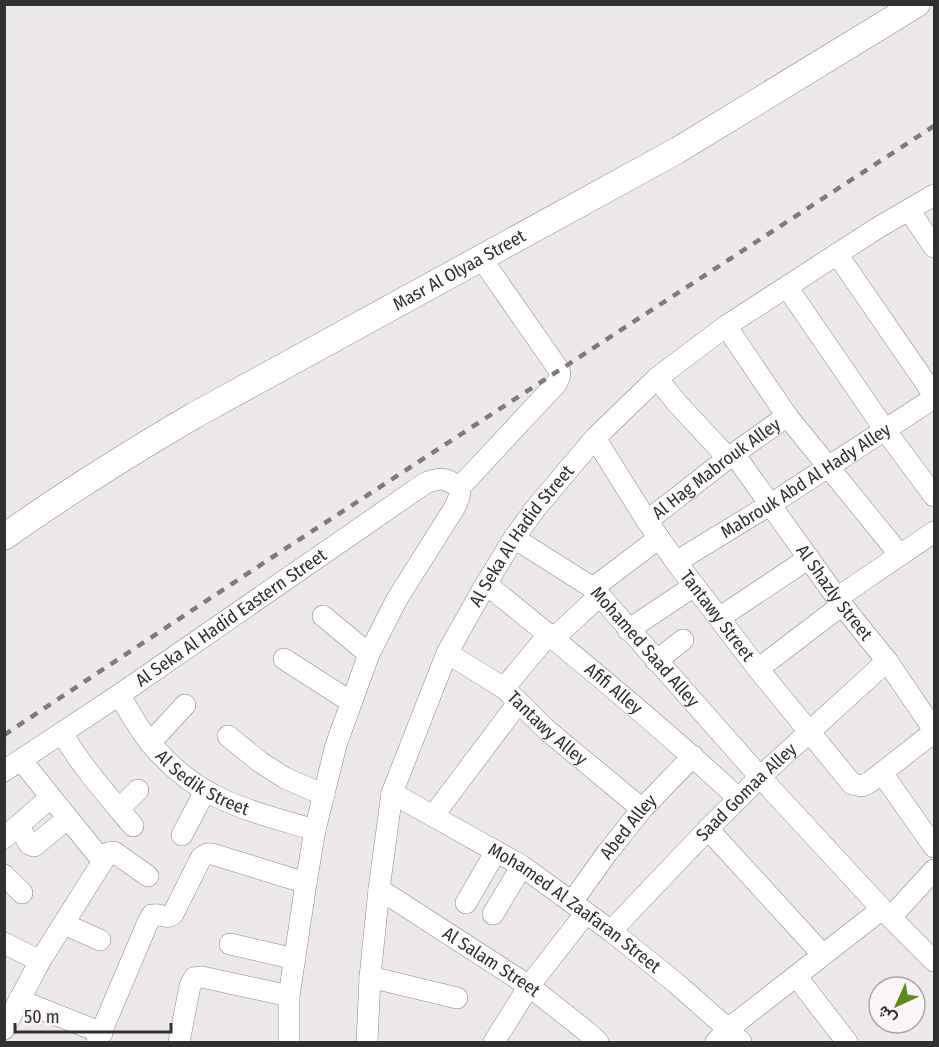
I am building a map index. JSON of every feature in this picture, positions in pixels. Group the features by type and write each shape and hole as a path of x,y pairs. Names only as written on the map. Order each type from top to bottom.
{"street":[{"name":"Masr Al Olyaa Street","path":"4,537 76,488 195,415 678,150 917,4"},
{"name":"Al Seka Al Hadid Street","path":"367,1042 370,977 392,793 447,653 514,538 535,509 595,438 657,378 726,326 879,227 934,195"},
{"path":"909,210 934,247"},
{"path":"837,254 934,397"},
{"path":"289,1042 289,996 315,830 336,745 369,654 397,599 455,507 459,499 459,488 560,377 559,370 481,258"},
{"path":"787,287 885,430 934,496"},
{"path":"726,326 787,416 900,555"},
{"name":"Al Shazly Street","path":"657,378 676,402 731,456 771,504 840,601 887,661 934,731"},
{"name":"Mabrouk Abd Al Hady Alley","path":"676,562 771,504 934,397"},
{"name":"Al Hag Mabrouk Alley","path":"433,816 552,636 653,529 731,456 787,416"},
{"name":"Tantawy Street","path":"595,438 676,562 758,669 852,784 862,786 882,773"},
{"name":"Al Seka Al Hadid Eastern Street","path":"13,766 424,484 441,479 448,480 459,488"},
{"path":"758,669 840,601 934,532"},
{"name":"Mohamed Saad Alley","path":"514,538 596,592 760,777 934,961"},
{"path":"719,618 810,558"},
{"name":"Afifi Alley","path":"486,584 552,636 693,756 738,798"},
{"path":"628,630 694,586"},
{"path":"323,616 369,654"},
{"path":"656,661 683,640"},
{"name":"Tantawy Alley","path":"447,653 511,696 594,771 642,809"},
{"path":"284,659 351,702"},
{"name":"Saad Gomaa Alley","path":"611,931 738,798 887,661"},
{"name":"Al Sedik Street","path":"119,695 150,743 166,761 205,791 240,808 315,830"},
{"path":"150,743 185,705"},
{"path":"934,731 882,773 934,848"},
{"path":"62,733 73,752 134,826"},
{"path":"228,736 260,762 285,778 324,795"},
{"name":"Abed Alley","path":"494,1042 579,907 607,854 642,809 693,756"},
{"path":"13,766 50,798 96,853 103,855 114,852 148,876"},
{"path":"118,808 138,790"},
{"path":"182,835 205,791"},
{"name":"Mohamed Al Zaafaran Street","path":"392,793 522,866 579,907 676,983 728,1038"},
{"path":"50,798 12,832 34,846 67,819"},
{"path":"708,829 823,955"},
{"path":"466,903 496,851"},
{"path":"4,1029 40,961 108,853"},
{"path":"19,1000 99,1038 150,918 156,914 167,917 175,912 201,858 208,853 306,883"},
{"path":"493,914 522,866"},
{"path":"728,1038 796,976 823,955 887,913 934,870"},
{"path":"4,875 22,893"},
{"name":"Al Salam Street","path":"379,889 529,986 586,1039"},
{"path":"64,924 100,940"},
{"path":"4,943 40,961"},
{"path":"230,944 295,959"},
{"path":"796,976 848,1042"},
{"path":"179,1042 190,986 194,978 202,977 289,996"},
{"path":"370,977 457,998"}],"railway":[{"path":"4,735 271,558 934,126"}]}
